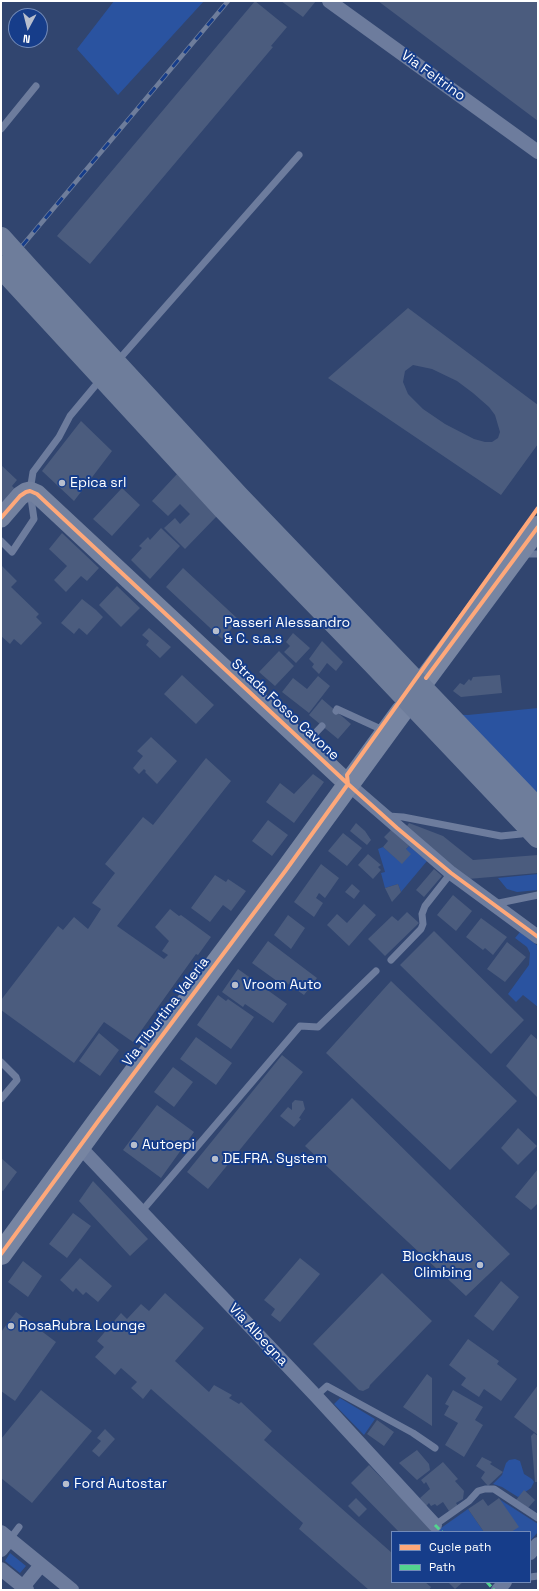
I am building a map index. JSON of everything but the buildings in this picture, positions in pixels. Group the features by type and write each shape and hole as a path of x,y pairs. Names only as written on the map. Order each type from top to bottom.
{"highway":[{"path":"1,238 238,496 538,808"},
{"path":"1,267 222,507 373,662 529,835"}],"main road":[{"path":"426,678 528,554 538,527"},
{"name":"Via Tiburtina Valeria","path":"1,1254 402,711"}],"street":[{"name":"Via Feltrino","path":"329,1 538,152"},
{"path":"1,518 20,496 28,491"},
{"name":"Strada Fosso Cavone","path":"28,491 37,494 53,508 384,816 451,873 538,937"},
{"name":"Via Albegna","path":"80,1147 435,1524"},
{"path":"4,1540 41,1565 70,1590"},
{"path":"531,1552 538,1544"},
{"path":"1,1569 25,1589 41,1565"}],"lane":[{"path":"1,129 36,86"},
{"path":"122,356 298,156"},
{"path":"1,541 12,552 34,519 28,491 30,480 37,464 58,437 70,416 95,386"},
{"path":"336,711 337,709 386,732"},
{"path":"305,744 322,726"},
{"path":"384,816 404,817 501,836 529,835"},
{"path":"392,960 421,930 423,924 422,914 425,906 451,873"},
{"path":"494,904 538,896"},
{"path":"141,1212 300,1026 318,1027 376,971"},
{"path":"1,1062 16,1077 17,1080 1,1099"},
{"path":"316,1396 326,1386 413,1433 435,1448"},
{"path":"435,1524 469,1501 478,1492 485,1489 494,1489 538,1518"},
{"path":"4,1540 19,1527"}],"shaded area":[{"path":"114,1 204,1 118,95 77,49"},
{"path":"538,708 538,796 408,713 468,715"},
{"path":"409,846 427,861 401,892 398,884 385,888 381,873 385,872 378,849 383,847 397,859"},
{"path":"538,874 538,890 517,892 507,889 498,878"},
{"path":"520,932 538,946 538,1007 523,995 516,1002 508,994 529,965 530,953 527,947 515,938"},
{"path":"340,1398 375,1419 364,1435 334,1404"},
{"path":"515,1459 520,1461 524,1474 534,1482 531,1488 518,1497 502,1487 493,1484 502,1475 506,1463 509,1460"},
{"path":"499,1499 538,1524 538,1532 531,1540 531,1531 511,1531"},
{"path":"468,1509 483,1531 436,1531"},
{"path":"10,1553 26,1566 20,1573 5,1561"}],"railway":[{"path":"22,246 228,1"}],"marked path":[{"path":"435,1525 441,1531"},
{"path":"488,1583 494,1590"}],"cycle path":[{"path":"1,518 20,496 30,491 37,494 397,828 451,873 538,937"},
{"path":"348,784 347,775 538,508"},
{"path":"426,678 538,527"},
{"path":"1,1254 286,870 348,784"}],"place":[{"name":"Epica srl","path":"62,483"},
{"name":"Passeri Alessandro & C. s.a.s","path":"216,631"},
{"name":"Vroom Auto","path":"235,985"},
{"name":"Autoepi","path":"134,1145"},
{"name":"DE.FRA. System","path":"215,1159"},
{"name":"Blockhaus Climbing","path":"480,1265"},
{"name":"RosaRubra Lounge","path":"11,1326"},
{"name":"Ford Autostar","path":"66,1484"}]}
